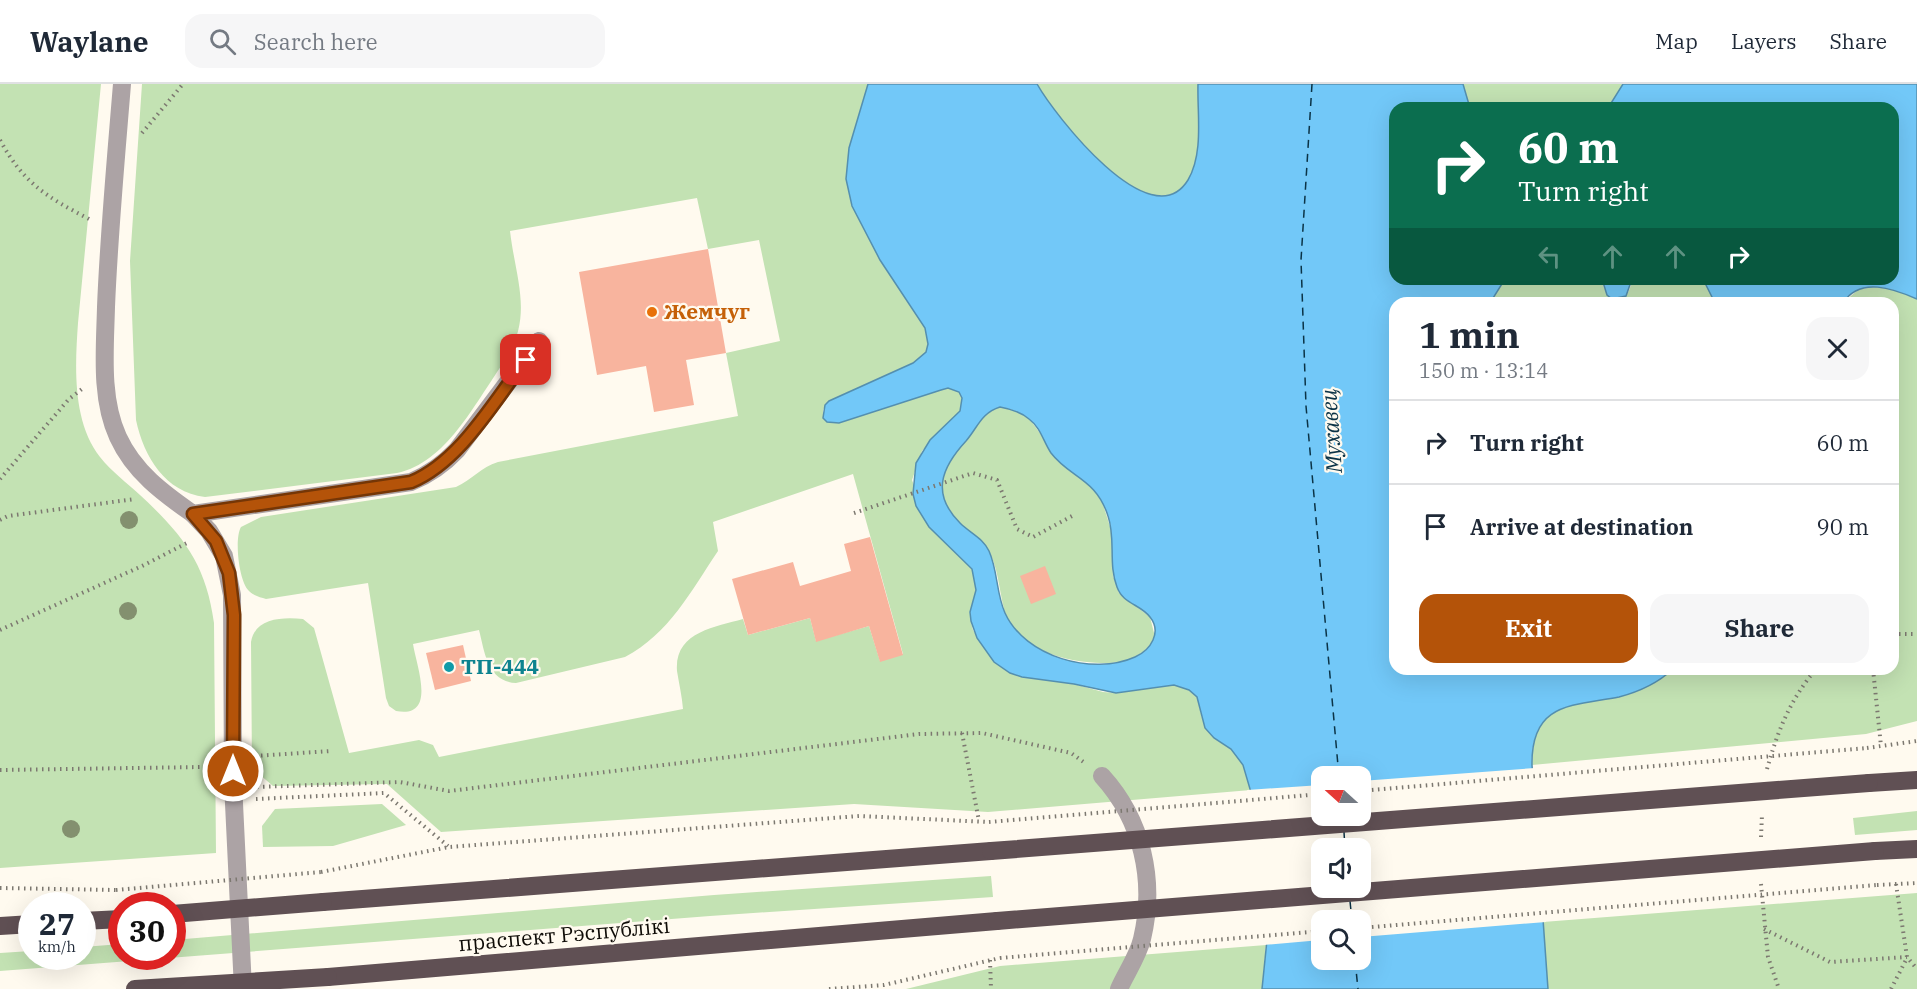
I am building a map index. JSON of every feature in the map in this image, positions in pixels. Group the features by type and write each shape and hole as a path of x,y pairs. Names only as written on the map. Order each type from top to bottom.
{"highway":[{"path":"186,913 1917,780"},
{"name":"праспект Рэспублікі","path":"135,989 328,977 997,921 1917,849"},
{"path":"0,926 18,925"}],"street":[{"path":"122,84 109,229 105,377 110,414 117,436 129,457 145,477 193,514 209,531 224,556 232,595 233,783 243,989"},
{"path":"193,514 411,482 427,475 457,450 540,342"},
{"path":"1102,776 1118,794 1134,821 1143,856 1148,894 1142,940 1119,989"}],"path":[{"path":"115,165 183,84"},
{"path":"0,140 13,164 46,197 109,229"},
{"path":"0,479 69,399 87,384 105,377"},
{"path":"854,513 973,472 997,480 1017,530 1033,537 1074,515"},
{"path":"0,520 8,516 165,494"},
{"path":"0,630 142,567 209,531"},
{"path":"1899,634 1917,634"},
{"path":"1778,729 1798,690 1811,675"},
{"path":"1874,675 1881,746"},
{"path":"962,733 979,821"},
{"path":"255,799 257,786 399,782 449,791 919,734 982,733 1071,753 1102,776"},
{"path":"1371,790 1867,748 1917,741"},
{"path":"233,758 330,751"},
{"path":"0,770 201,767 233,783 255,799 384,794 449,847"},
{"path":"0,888 116,890 321,872 449,847 859,816 989,822 1311,795"},
{"path":"1371,927 1917,883"},
{"path":"1896,884 1907,957 1917,969"},
{"path":"1764,929 1830,962 1907,957"},
{"path":"829,989 884,985 1000,958 1311,932"},
{"path":"1891,989 1907,957"},
{"path":"990,960 990,989"}],"green space":[{"path":"0,84 101,84 78,323 77,393 84,427 100,457 169,524 190,552 205,584 214,623 216,853 0,868"},
{"path":"142,84 868,84 849,148 847,179 852,206 880,260 925,328 928,344 926,352 913,363 829,401 823,411 825,419 827,422 839,423 948,388 959,392 962,398 960,411 922,451 912,480 929,527 972,569 976,590 970,612 971,622 973,630 994,662 1022,677 1074,684 1103,692 1116,693 1175,685 1189,690 1197,697 1202,718 1214,738 1231,749 1243,764 1251,790 988,812 854,804 441,832 387,784 273,786 252,768 251,642 258,628 278,619 303,619 314,628 349,753 419,740 433,745 439,757 683,709 677,671 682,648 698,633 743,619 748,635 810,618 816,641 869,626 880,661 903,654 853,474 713,522 718,551 667,624 641,647 625,657 516,683 506,681 493,671 479,630 413,644 420,677 421,699 417,707 409,711 396,711 389,706 368,583 266,599 255,595 245,586 240,570 238,541 241,527 261,517 456,487 498,462 738,416 726,353 780,341 759,240 708,249 697,198 510,231 521,300 518,331 512,348 458,430 430,457 414,467 397,473 205,497 191,494 178,488 158,470 145,447 136,420 130,261"},
{"path":"1037,84 1198,84 1198,146 1188,180 1172,194 1151,195 1128,184 1105,166 1082,143"},
{"path":"1463,84 1623,84 1612,102 1468,102"},
{"path":"1501,285 1603,285 1611,297 1494,297"},
{"path":"1631,285 1706,285 1712,297 1622,297 1627,294"},
{"path":"1878,287 1896,289 1917,299 1917,721 1866,734 1532,765 1534,738 1542,722 1556,710 1575,703 1620,696 1661,675 1899,675 1899,297 1850,297 1859,289"},
{"path":"1000,407 1014,410 1029,418 1063,465 1092,487 1102,501 1112,533 1113,576 1119,593 1150,617 1155,637 1139,655 1125,661 1109,663 1072,660 1043,651 1019,634 1010,623 1004,609 991,555 981,541 951,512 945,502 943,491 945,471 950,461 984,417"},
{"path":"382,804 406,825 333,846 263,847 262,826 275,809"},
{"path":"1917,811 1917,830 1855,835 1853,818"},
{"path":"991,876 993,897 710,916 186,957 186,939 714,895"},
{"path":"1917,893 1917,989 1548,989 1543,922"},
{"path":"108,945 108,963 96,964 96,946"},
{"path":"1266,945 1262,989 906,989 1000,966"},
{"path":"18,952 18,970 0,971 0,953"}],"water":[{"name":"Мухавец","path":"868,84 1037,84 1082,143 1105,166 1128,184 1151,195 1172,194 1188,180 1193,169 1199,133 1198,84 1463,84 1468,102 1389,102 1389,285 1501,285 1494,297 1389,297 1389,675 1666,675 1654,683 1619,697 1571,706 1558,711 1547,718 1539,729 1534,744 1532,765 1548,989 1262,989 1274,871 1243,765 1231,749 1214,738 1205,728 1197,697 1189,690 1174,685 1116,693 1074,684 1022,677 1010,673 994,662 977,638 971,621 970,612 976,590 972,569 929,527 916,506 913,494 916,463 930,440 960,411 962,398 959,392 948,388 839,423 827,422 823,418 825,405 829,401 913,363 926,352 928,344 925,328 880,260 852,206 846,179 849,148","holes":["1000,407 1029,419 1058,461 1090,486 1103,503 1112,534 1113,569 1117,587 1127,601 1150,617 1155,629 1153,640 1141,654 1118,662 1100,664 1062,659 1028,641 1005,613 989,551 951,512 945,502 943,481 950,461 980,421 988,413"]},
{"path":"1623,84 1917,84 1917,299 1878,287 1858,290 1848,297 1712,297 1706,285 1899,285 1899,102 1612,102"},
{"path":"1604,285 1630,285 1626,296 1610,297"}],"pier":[{"path":"1535,768 1546,922 1371,936 1371,910 1311,910 1311,941 1263,945 1271,871 1247,790 1311,786 1311,826 1371,826 1371,780"}],"building":[{"name":"Жемчуг","path":"708,249 726,353 686,360 694,405 654,412 646,366 597,375 579,272"},
{"path":"870,537 903,655 880,662 869,626 816,642 810,618 748,635 732,579 793,562 800,586 851,571 844,544"},
{"path":"1045,566 1056,594 1031,604 1020,576"},
{"name":"ТП-444","path":"463,645 471,681 435,690 426,653"}],"ferry route":[{"path":"1312,84 1301,260 1306,406 1338,766"},
{"path":"1344,832 1344,838"},
{"path":"1350,901 1351,910"},
{"path":"1356,970 1358,989"}],"place":[{"name":"Жемчуг","path":"652,312"},
{"name":"ТП-444","path":"449,667"}],"route":[{"path":"233,771 234,615 229,573 216,541 193,514 411,482 427,475 442,465 457,450 526,360"}]}
